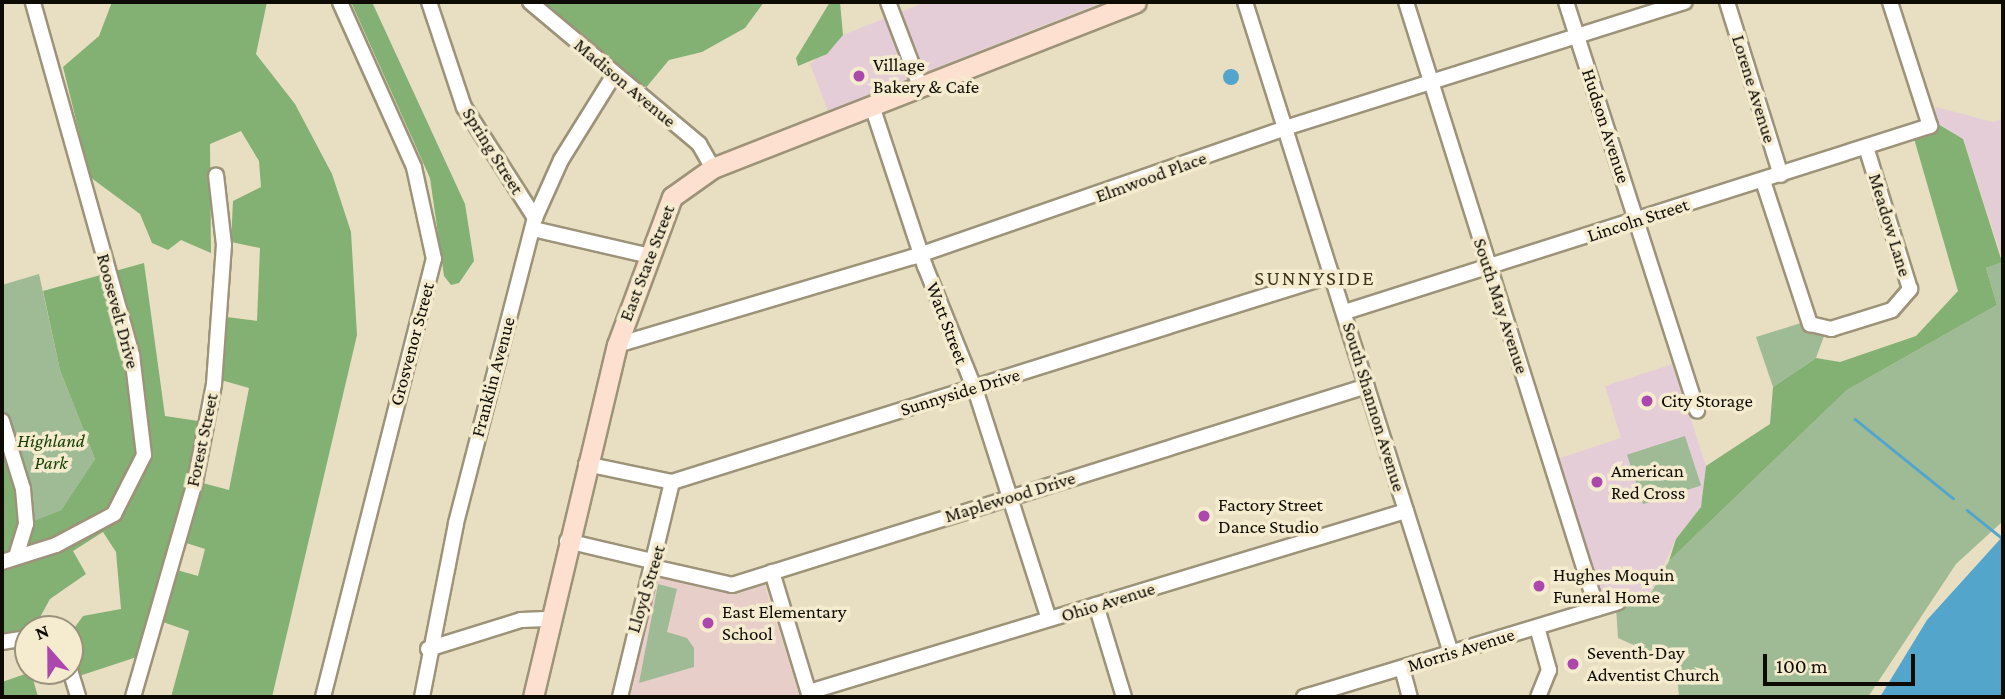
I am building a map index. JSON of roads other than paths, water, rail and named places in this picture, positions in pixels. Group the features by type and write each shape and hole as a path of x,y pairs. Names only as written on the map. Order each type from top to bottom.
{"main road":[{"name":"East State Street","path":"533,697 547,619 617,345 646,255 673,197 713,168 1124,4"}],"street":[{"name":"Roosevelt Drive","path":"2,562 17,554 56,545 114,514 144,455 132,355 33,2"},
{"name":"Grosvenor Street","path":"323,697 434,259 414,167 340,2"},
{"name":"Spring Street","path":"429,2 464,107 534,223"},
{"name":"Madison Avenue","path":"530,2 699,144 713,168"},
{"path":"888,2 920,86"},
{"name":"South Shannon Avenue","path":"1245,2 1451,653"},
{"name":"South May Avenue","path":"1406,2 1597,609"},
{"name":"Hudson Avenue","path":"1566,2 1697,410"},
{"name":"Elmwood Place","path":"617,345 921,254 1285,128 1685,2"},
{"name":"Lorene Avenue","path":"1727,2 1780,175"},
{"name":"Lincoln Street","path":"1345,313 1930,126 1891,2"},
{"name":"Franklin Avenue","path":"422,697 428,649 534,223 561,160 614,75"},
{"name":"Watt Street","path":"872,106 921,254 973,388 1049,620"},
{"name":"Meadow Lane","path":"1763,181 1810,324 1830,329 1875,315 1900,306 1910,289 1866,147"},
{"name":"Forest Street","path":"133,697 195,482 214,384 224,245 216,175"},
{"path":"534,223 646,255"},
{"name":"Sunnyside Drive","path":"586,464 673,482 1332,275"},
{"name":"Maplewood Drive","path":"567,541 655,564 724,586 1367,386"},
{"path":"2,421 23,489 26,524 17,554"},
{"name":"Lloyd Street","path":"620,697 655,564 673,482"},
{"name":"Ohio Avenue","path":"809,695 1406,511"},
{"path":"772,572 809,695"},
{"name":"Morris Avenue","path":"1304,697 1618,602"},
{"path":"1096,605 1124,697"},
{"path":"428,649 521,620 547,619"},
{"path":"1537,627 1549,670 1538,697"},
{"path":"1402,668 1410,697"}],"water":[{"path":"1231,69 1237,71 1237,83 1231,85 1225,83 1223,77 1225,71"},
{"path":"2003,536 2002,697 1880,697 1927,620"}],"waterway":[{"path":"1855,419 1953,498"},
{"path":"1967,510 2002,538"}],"place":[{"name":"Village Bakery & Cafe","path":"859,76"},
{"name":"City Storage","path":"1647,401"},
{"name":"American Red Cross","path":"1597,482"},
{"name":"Factory Street Dance Studio","path":"1204,516"},
{"name":"Hughes Moquin Funeral Home","path":"1539,586"},
{"name":"East Elementary School","path":"708,623"},
{"name":"Seventh-Day Adventist Church","path":"1573,664"}],"district":[{"name":"SUNNYSIDE","path":"1315,278"}],"park label":[{"name":"Highland Park","path":"51,452"}]}
